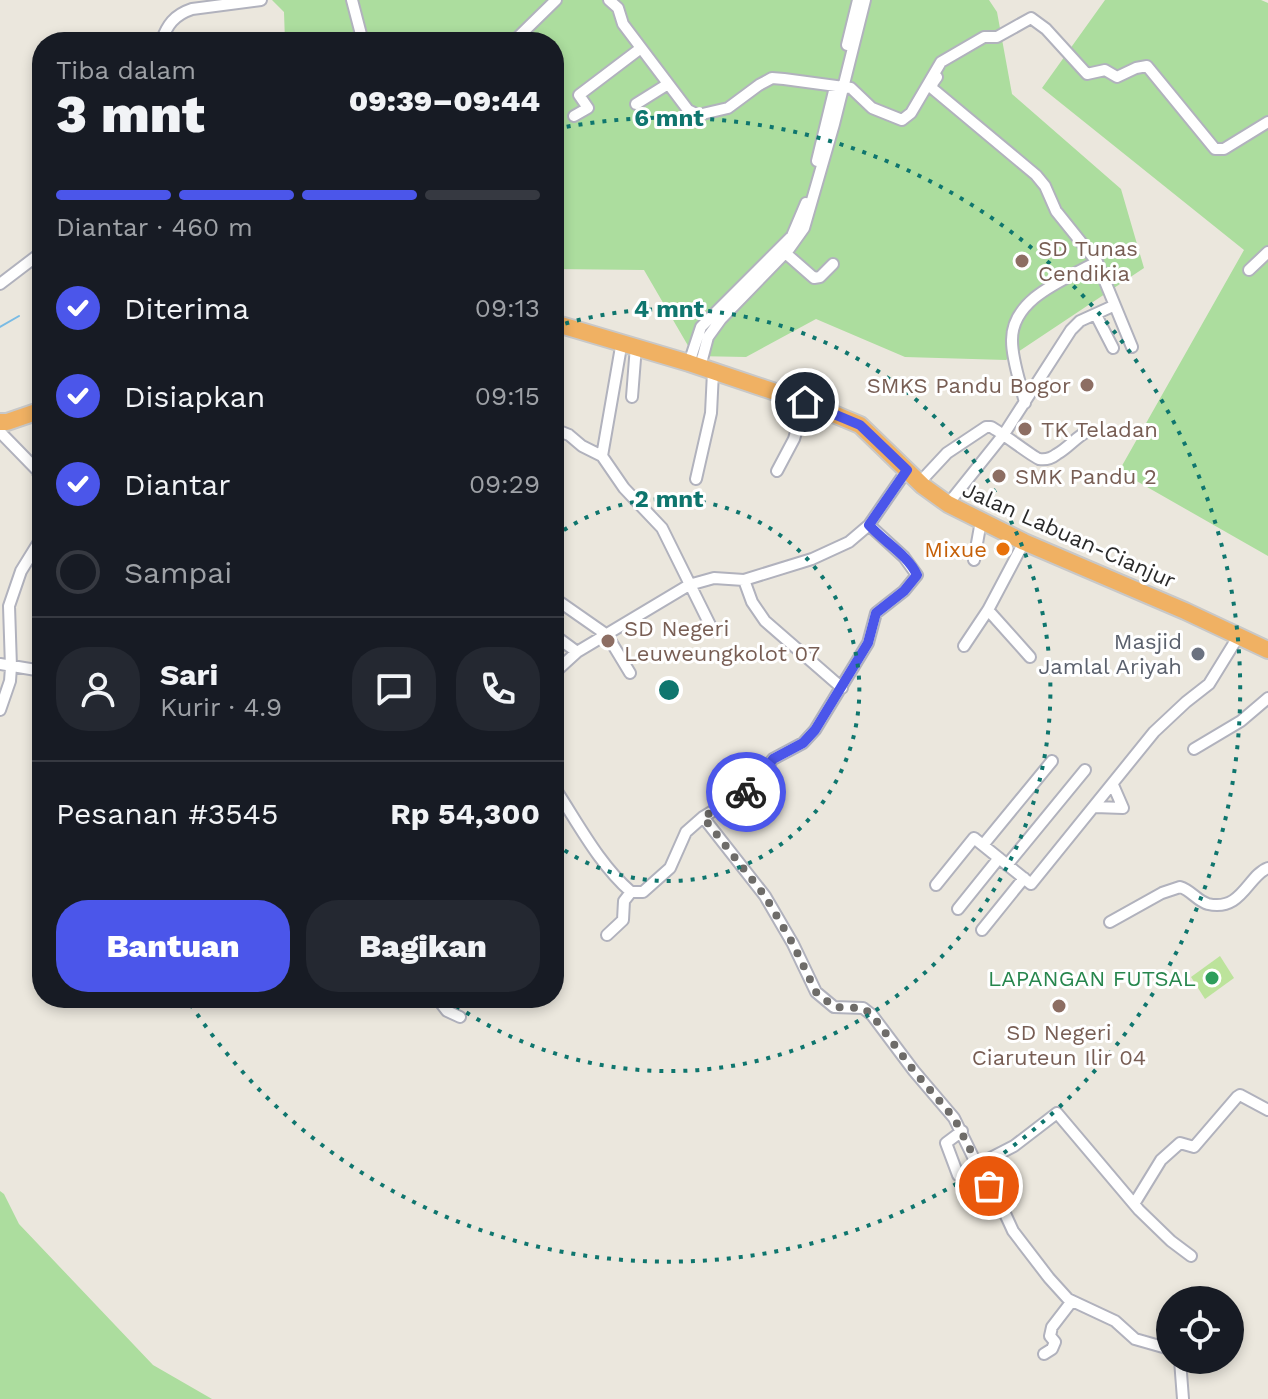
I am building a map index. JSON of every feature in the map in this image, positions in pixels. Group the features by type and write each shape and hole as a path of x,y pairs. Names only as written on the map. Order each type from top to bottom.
{"highway":[{"name":"Jalan Labuan-Cianjur","path":"564,325 805,402 860,425 948,504 1024,542 1268,650"},
{"path":"0,422 32,413"}],"street":[{"path":"166,32 182,12 261,0"},
{"path":"352,0 360,32"},
{"path":"523,32 556,0"},
{"path":"609,0 618,8 623,24 688,110 698,115 728,108 772,78 839,86 858,93 872,108 902,120 907,119 941,62 984,37 997,37 1031,18 1046,29 1087,74 1105,70 1117,77 1147,66 1215,149 1224,149 1268,122"},
{"path":"855,25 858,0"},
{"path":"696,479 711,413 700,367 708,337 792,236 808,197 855,25 865,0"},
{"path":"574,116 588,108 579,95 641,48"},
{"path":"946,66 932,84 933,89 1036,175 1045,186 1056,211 1097,262 1132,347"},
{"path":"636,104 668,84"},
{"path":"783,250 814,278 820,277 833,264"},
{"path":"1249,270 1268,252"},
{"path":"0,284 32,260"},
{"path":"1025,403 1012,343 1018,318 1029,303 1045,290 1097,262"},
{"path":"948,504 1004,434 1071,330 1080,321 1113,306"},
{"path":"1096,315 1113,348"},
{"path":"629,344 632,397"},
{"path":"602,456 629,344"},
{"path":"777,471 794,439 805,402"},
{"path":"920,482 947,453 986,427 1004,434 1036,458 1044,459 1060,453 1088,431"},
{"path":"0,432 32,461"},
{"path":"564,433 602,456 624,488 668,536 713,631"},
{"path":"564,664 577,652 689,585 714,578 744,580 823,555 849,542 869,525 907,470"},
{"path":"974,560 981,521"},
{"path":"564,803 601,861 631,892 643,892 670,868 686,832 703,817 751,788 773,759 803,743 815,730 868,643 876,613 904,591 917,575 904,557 869,525"},
{"path":"964,646 988,610 1024,542"},
{"path":"0,710 10,681 6,665 9,606 21,571 32,553"},
{"path":"744,580 752,602 765,621 842,688"},
{"path":"564,605 607,635 630,673"},
{"path":"988,610 1030,657"},
{"path":"936,885 974,838 1031,884 1154,732 1209,684 1238,637"},
{"path":"564,642 577,652"},
{"path":"6,665 32,669"},
{"path":"1194,749 1241,721 1268,698"},
{"path":"983,845 1052,761"},
{"path":"958,909 1085,770"},
{"path":"1095,807 1123,808 1113,785"},
{"path":"703,817 765,896 816,992 834,1007 863,1008 872,1015 954,1118 1013,1231 1049,1278 1072,1301 1115,1321 1135,1339 1156,1345"},
{"path":"1110,922 1162,893 1180,887 1206,903 1224,903 1240,896 1262,870 1268,868"},
{"path":"982,930 1024,878"},
{"path":"607,935 623,920 624,901 631,892"},
{"path":"445,1008 460,1017"},
{"path":"1134,1204 1161,1160 1180,1143 1194,1147 1237,1097 1240,1095 1268,1110"},
{"path":"962,1131 946,1143 958,1175 963,1176 1019,1143 1057,1113 1134,1204 1191,1256"},
{"path":"1044,1354 1052,1349 1055,1342 1050,1336 1052,1327 1072,1301"},
{"path":"1181,1374 1183,1399"}],"green space":[{"path":"272,0 989,0 997,12 1012,94 1121,189 1144,268 1006,360 905,357 816,319 746,357 694,356 644,270 564,269 564,32 285,32 284,12"},
{"path":"1105,0 1261,0 1268,3 1268,556 1119,471 1244,250 1042,88"},
{"name":"LAPANGAN FUTSAL","path":"1220,956 1234,978 1205,999 1191,977"},
{"path":"0,1191 19,1224 153,1365 212,1399 0,1399"}],"waterway":[{"path":"0,327 19,316"}],"way so far":[{"path":"746,792 703,817 765,896 816,992 834,1007 863,1008 885,1029 914,1071 954,1118 989,1186"}],"place":[{"name":"SD Tunas Cendikia","path":"1022,261"},
{"name":"SMKS Pandu Bogor","path":"1087,385"},
{"name":"TK Teladan","path":"1025,429"},
{"name":"SMK Pandu 2","path":"999,476"},
{"name":"Mixue","path":"1003,549"},
{"name":"SD Negeri Leuweungkolot 07","path":"608,641"},
{"name":"Masjid Jamlal Ariyah","path":"1198,654"},
{"name":"LAPANGAN FUTSAL","path":"1212,978"},
{"name":"SD Negeri Ciaruteun Ilir 04","path":"1059,1006"}],"route":[{"path":"746,792 773,759 790,752 815,730 868,643 876,613 904,591 917,575 904,557 869,525 907,470 860,425 805,402"}]}
